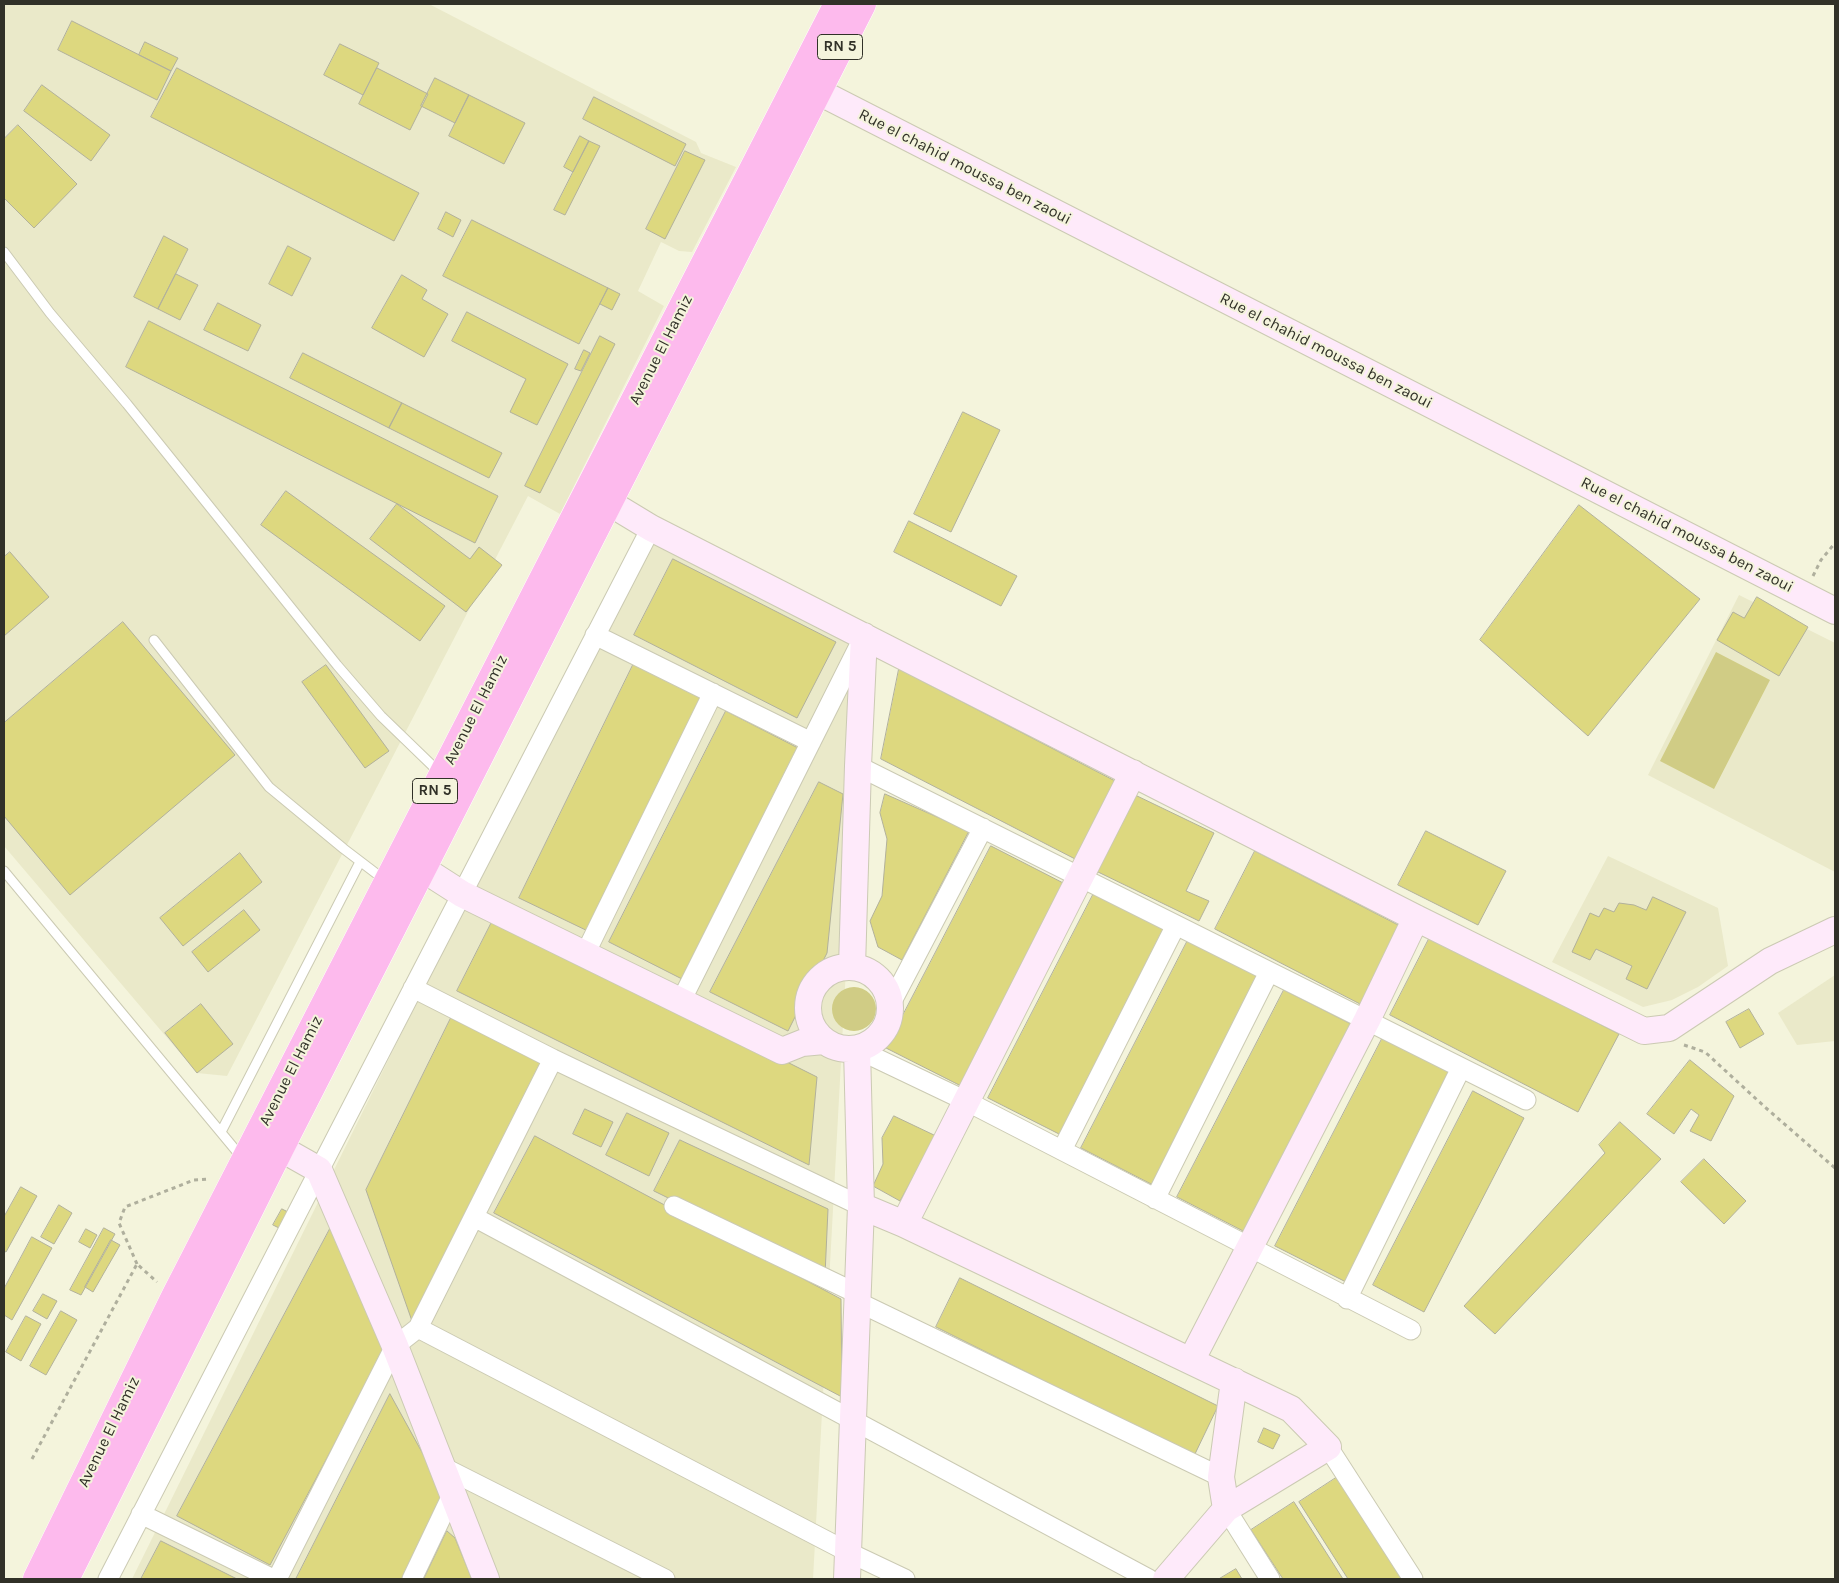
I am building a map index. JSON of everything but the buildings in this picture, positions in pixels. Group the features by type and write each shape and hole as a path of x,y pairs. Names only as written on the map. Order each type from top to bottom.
{"highway":[{"name":"Avenue El Hamiz","path":"37,1579 175,1296 838,4"},
{"name":"RN 5","path":"65,1579 280,1148 862,4"}],"street":[{"name":"Rue el chahid moussa ben zaoui","path":"817,91 1835,611"},
{"path":"608,502 651,528 1416,918 1644,1031 1670,1028 1770,962 1835,930"},
{"path":"108,1579 651,528"},
{"path":"595,636 811,742"},
{"path":"681,1001 864,636"},
{"path":"852,967 864,636"},
{"path":"585,954 713,693"},
{"path":"858,766 1526,1100"},
{"path":"904,1224 1133,773"},
{"path":"891,1003 882,982 864,969 852,967 838,968 824,975 814,986 809,1000 808,1015 814,1030 824,1041 844,1050 857,1049 870,1044 882,1034 889,1019 891,1003 983,828"},
{"path":"423,869 462,894 782,1051 802,1043 824,1041"},
{"path":"1191,1360 1367,1020 1416,918"},
{"path":"1062,1150 1176,925"},
{"path":"1155,1198 1269,972"},
{"path":"413,988 553,1059 1291,1409 1328,1447 1413,1579"},
{"path":"857,1049 966,1101 1347,1299 1411,1330"},
{"path":"847,1579 861,1206 857,1049"},
{"path":"277,1579 395,1346 418,1328 553,1059"},
{"path":"1347,1299 1461,1068"},
{"path":"280,1148 319,1170 395,1346 486,1579"},
{"path":"674,1206 1221,1477"},
{"path":"474,1218 1149,1579"},
{"path":"418,1328 848,1552 905,1579"},
{"path":"1234,1382 1221,1477 1226,1510 1270,1579"},
{"path":"1166,1579 1226,1510 1328,1447"},
{"path":"443,1467 665,1579"},
{"path":"412,1579 454,1493"},
{"path":"454,1493 503,1579"},
{"path":"141,1514 273,1579"}],"lane":[{"path":"4,252 50,313 127,404 337,665 381,716 443,776"},
{"path":"154,640 269,786 388,883"},
{"path":"221,1132 360,862"},
{"path":"4,871 221,1132 240,1170"}],"path":[{"path":"1804,594 1821,560 1835,543"},
{"path":"1670,1028 1685,1047 1705,1052 1835,1168"},
{"path":"175,1296 137,1264 119,1223 125,1207 194,1180 240,1170"},
{"path":"32,1459 137,1264"}],"shaded area":[{"path":"4,4 429,4 696,142 701,153 736,167 692,252 679,251 661,242 638,291 664,306 560,514 528,496 227,1076 197,1073 4,846"},
{"path":"651,528 864,636 813,1579 132,1579"},
{"path":"1739,595 1835,643 1835,872 1648,775"},
{"path":"1716,652 1770,680 1714,789 1660,761"},
{"path":"1608,856 1718,908 1728,966 1698,987 1672,1000 1643,1007 1552,962"},
{"path":"1835,975 1835,1041 1797,1045 1778,1013"},
{"path":"858,987 870,993 875,1000 875,1018 870,1025 863,1030 850,1031 838,1025 833,1018 832,1005 838,993 845,988"}]}
